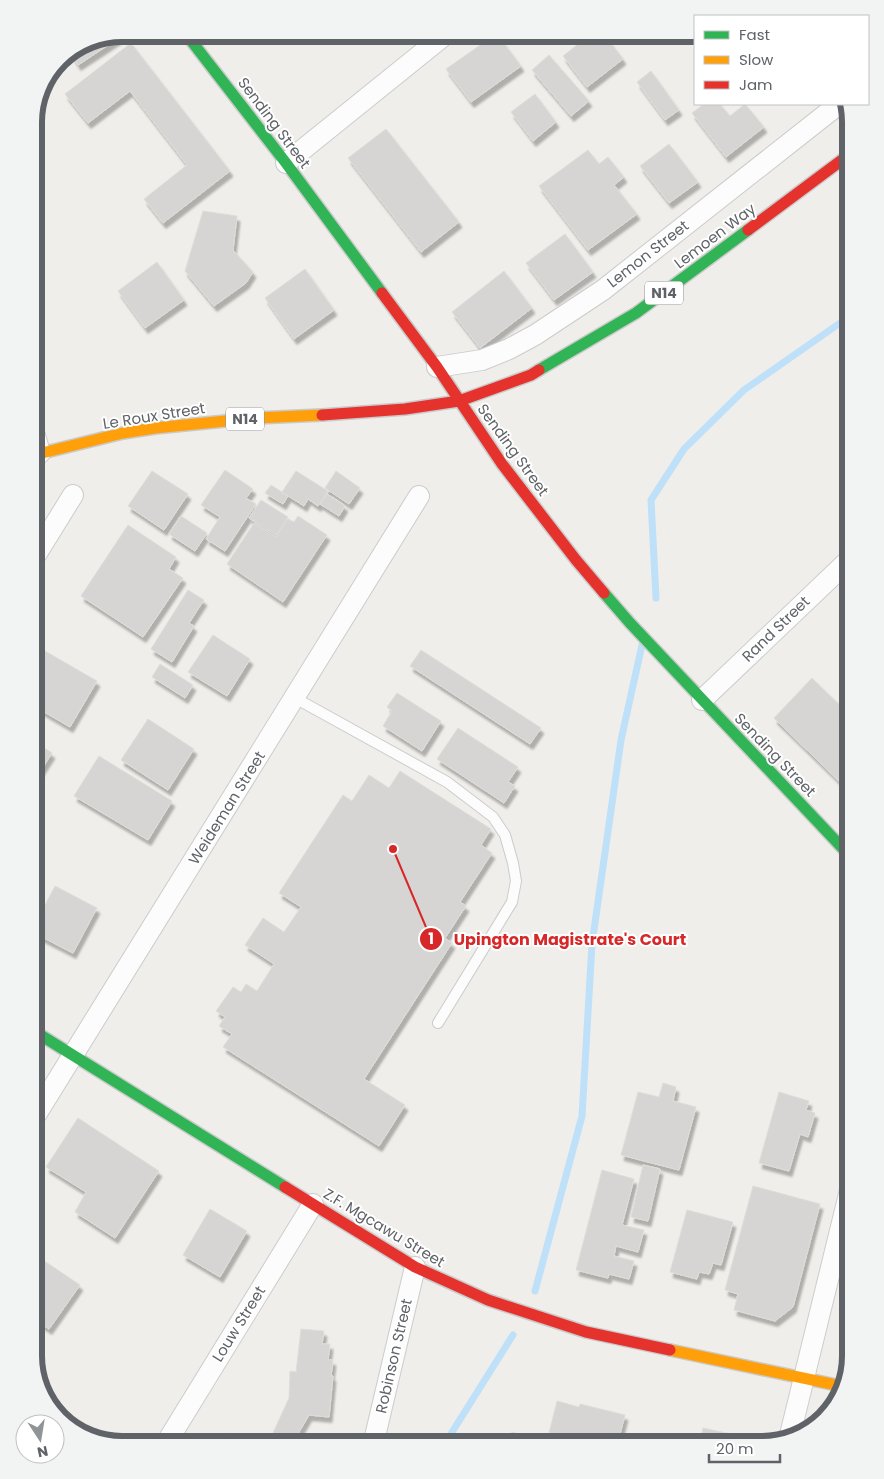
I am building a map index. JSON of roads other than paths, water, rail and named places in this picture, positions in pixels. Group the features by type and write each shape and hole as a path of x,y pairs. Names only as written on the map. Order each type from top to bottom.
{"main road":[{"name":"Sending Street","path":"193,43 286,163 437,367 502,464 576,560 630,623 842,848"},
{"name":"Lemoen Way","path":"459,401 531,375 636,313 842,160"},
{"name":"Le Roux Street","path":"43,453 123,433 182,425 256,418 405,409 459,401"},
{"name":"Z.F. Mgcawu Street","path":"43,1038 415,1267 488,1300 586,1332 836,1385"}],"street":[{"path":"286,163 435,43"},
{"name":"Lemon Street","path":"437,367 482,360 509,349 535,335 602,290 838,105"},
{"path":"43,543 73,495"},
{"name":"Weideman Street","path":"43,1104 419,496"},
{"name":"Rand Street","path":"702,700 842,567"},
{"name":"Louw Street","path":"170,1436 313,1204"},
{"path":"791,1430 842,1223"},
{"name":"Robinson Street","path":"375,1436 415,1267"}],"lane":[{"path":"295,698 447,782 493,817 505,835 516,882 512,902 438,1023"}],"waterway":[{"path":"656,598 651,500 684,449 744,390 842,322"},
{"path":"535,1291 582,1116 592,944 621,740 642,645"},
{"path":"450,1436 513,1335"}],"place":[{"name":"Upington Magistrate's Court","path":"393,849"}]}
